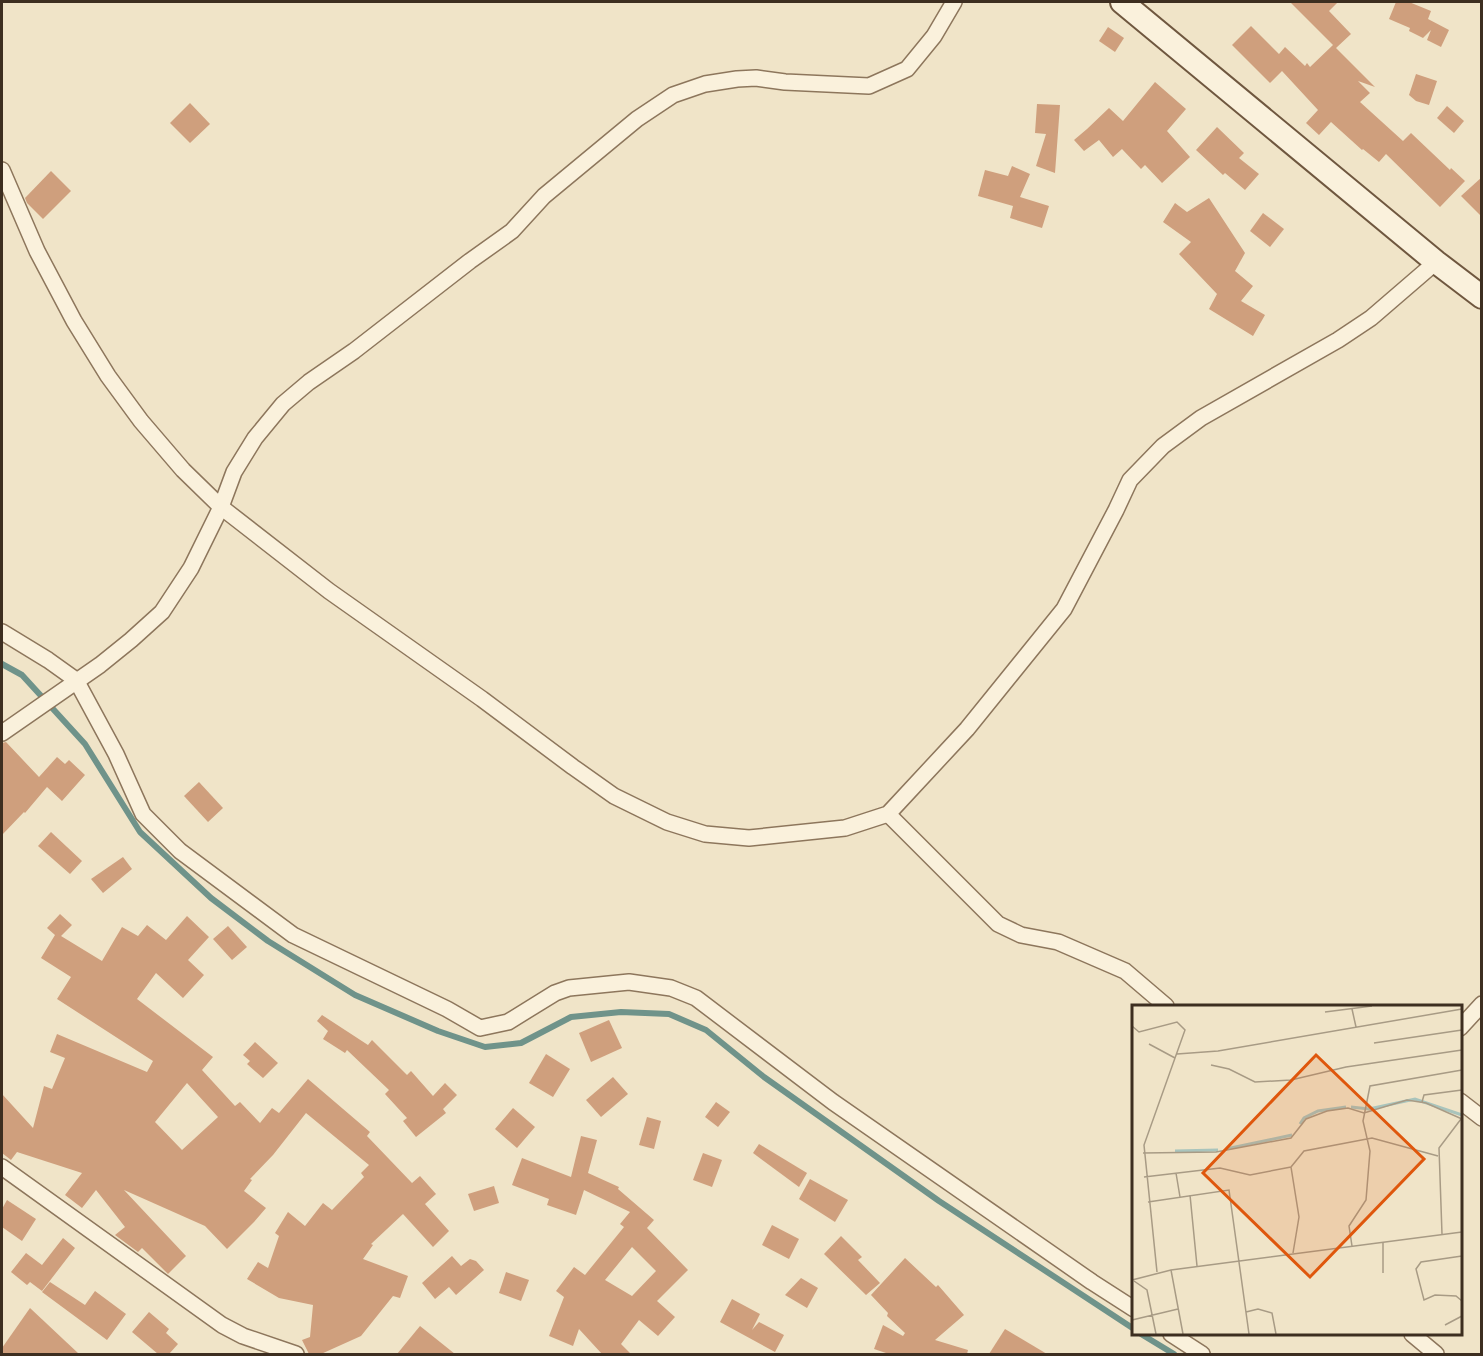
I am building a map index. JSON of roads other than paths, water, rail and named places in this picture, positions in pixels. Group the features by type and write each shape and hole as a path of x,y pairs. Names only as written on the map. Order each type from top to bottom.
{"main road":[{"path":"1122,2 1436,262 1482,297"}],"street":[{"path":"2,733 100,665 162,612 191,568 221,507 234,472 255,438 283,404 309,382 354,351 512,231 544,196 637,119 673,95 705,84 756,78 785,82 868,86 907,69 934,36 954,2"},
{"path":"2,170 37,251 74,321 108,376 141,421 183,470 221,507 329,591 614,796 667,822 705,834 749,838 845,828 888,814 967,729 1064,609 1130,480 1163,446 1201,418 1338,340 1371,318 1436,262"},
{"path":"2,632 76,680 116,754 143,814 180,851 293,934 447,1009 480,1028 508,1022 555,993 569,988 629,982 671,988 696,998 833,1102 1132,1308"},
{"path":"888,814 998,924 1020,934 1058,942 1125,971 1166,1005"},
{"path":"1462,1027 1482,1004"},
{"path":"1462,1102 1482,1118"},
{"path":"2,1167 222,1325 243,1336 296,1354"},
{"path":"1173,1335 1202,1354"},
{"path":"1413,1335 1436,1354"}],"waterway":[{"path":"2,664 22,675 85,744 140,832 211,898 268,941 355,995 438,1031 485,1047 521,1043 571,1017 621,1012 669,1014 706,1030 764,1077 939,1201 1132,1328"},
{"path":"1143,1335 1174,1354"}]}
